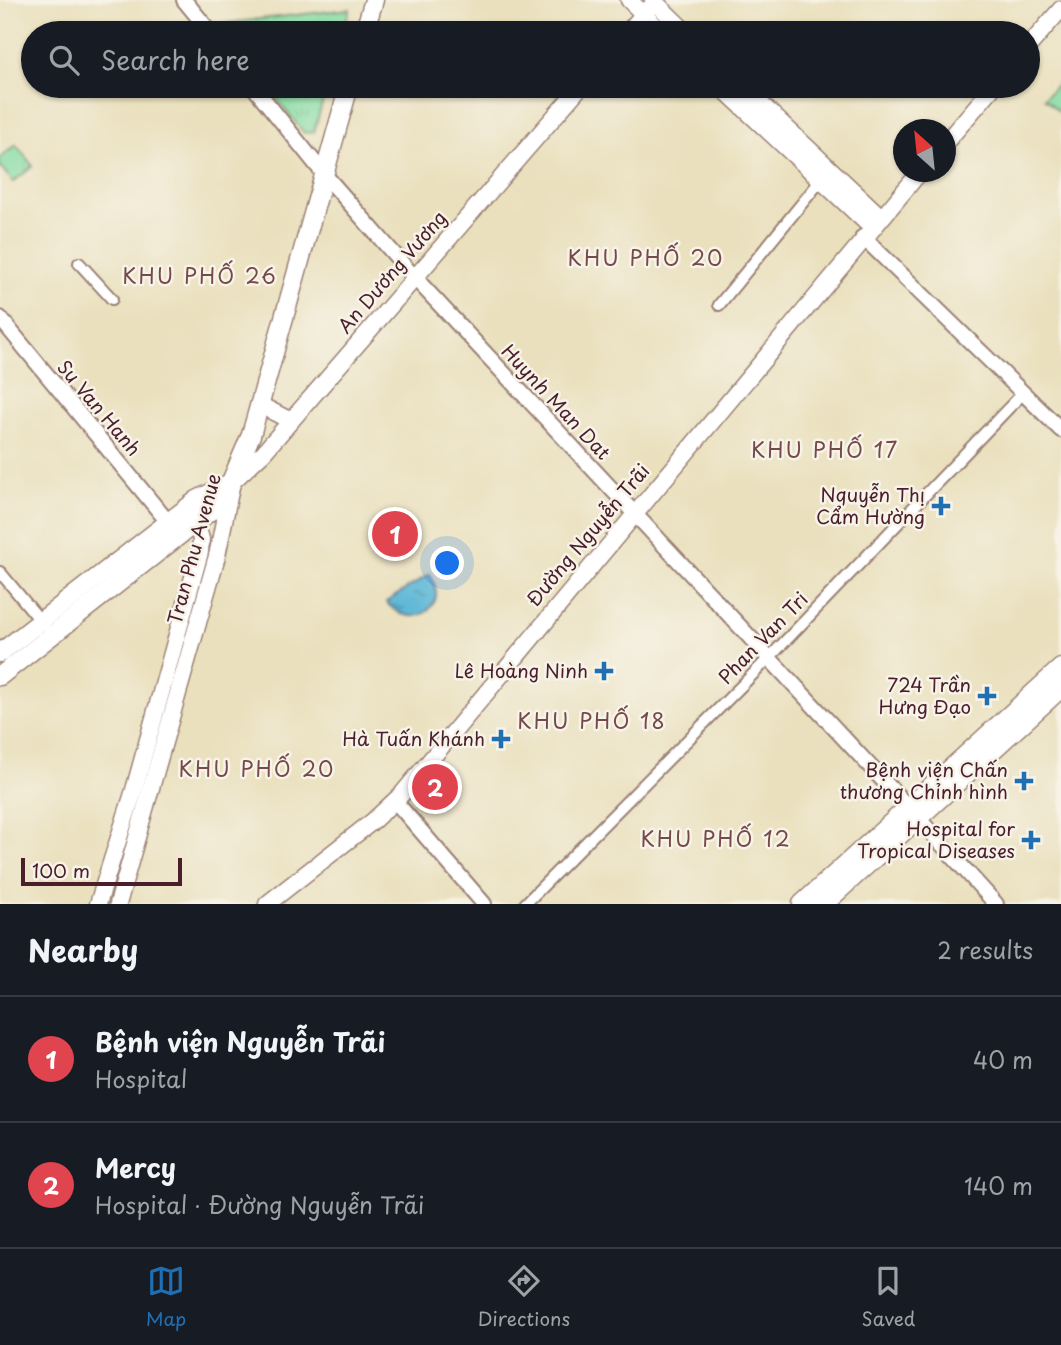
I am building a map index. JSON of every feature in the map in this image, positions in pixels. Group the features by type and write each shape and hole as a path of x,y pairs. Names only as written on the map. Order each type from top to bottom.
{"main road":[{"path":"368,21 374,0"},
{"path":"629,0 650,21"},
{"path":"638,21 654,0 675,21"},
{"path":"1040,33 1061,9"},
{"name":"Tran Phu Avenue","path":"98,904 216,556 232,482 260,405 346,98"},
{"name":"An Dương Vương","path":"232,482 291,421 572,98"},
{"path":"733,98 872,227"},
{"path":"754,98 872,227"},
{"path":"956,130 984,98"},
{"name":"Đường Nguyễn Trãi","path":"267,904 395,802 911,182"},
{"path":"260,405 291,421"},
{"path":"0,676 46,628 191,515 222,499 232,482"},
{"name":"Tran Phu Avenue","path":"118,904 200,552 201,539 191,515"},
{"path":"0,653 46,628"},
{"path":"802,904 840,880 1036,701 1061,668"},
{"path":"1036,701 1061,688"},
{"path":"824,904 840,880"}],"street":[{"path":"184,0 201,21"},
{"name":"Huynh Man Dat","path":"263,98 324,174 415,278 633,514 770,657 996,904"},
{"path":"719,304 821,180"},
{"path":"872,227 1023,393 1061,430"},
{"path":"79,263 112,299"},
{"name":"Su Van Hanh","path":"0,318 174,529"},
{"name":"Phan Van Tri","path":"525,904 770,657 1023,393"},
{"path":"0,572 46,628"},
{"path":"395,802 484,904"}],"green space":[{"path":"350,9 346,21 243,21"},
{"path":"1061,80 1061,113 1044,98"},
{"path":"276,98 324,98 314,132 304,133"},
{"path":"16,145 33,166 13,182 0,166 0,158"}],"water":[{"path":"430,574 436,596 427,611 416,616 405,615 386,602"}],"place":[{"name":"Nguyễn Thị Cẩm Hường","path":"941,506"},
{"name":"Bệnh viện Nguyễn Trãi","path":"395,534"},
{"name":"Lê Hoàng Ninh","path":"604,671"},
{"name":"724 Trần Hưng Đạo","path":"987,696"},
{"name":"Hà Tuấn Khánh","path":"501,739"},
{"name":"Bệnh viện Chấn thương Chỉnh hình","path":"1024,781"},
{"name":"Mercy","path":"435,787"},
{"name":"Hospital for Tropical Diseases","path":"1031,840"}],"district":[{"name":"KHU PHỐ 20","path":"646,259"},
{"name":"KHU PHỐ 26","path":"200,277"},
{"name":"KHU PHỐ 17","path":"825,451"},
{"name":"KHU PHỐ 18","path":"592,722"},
{"name":"KHU PHỐ 20","path":"257,770"},
{"name":"KHU PHỐ 12","path":"716,840"}]}
